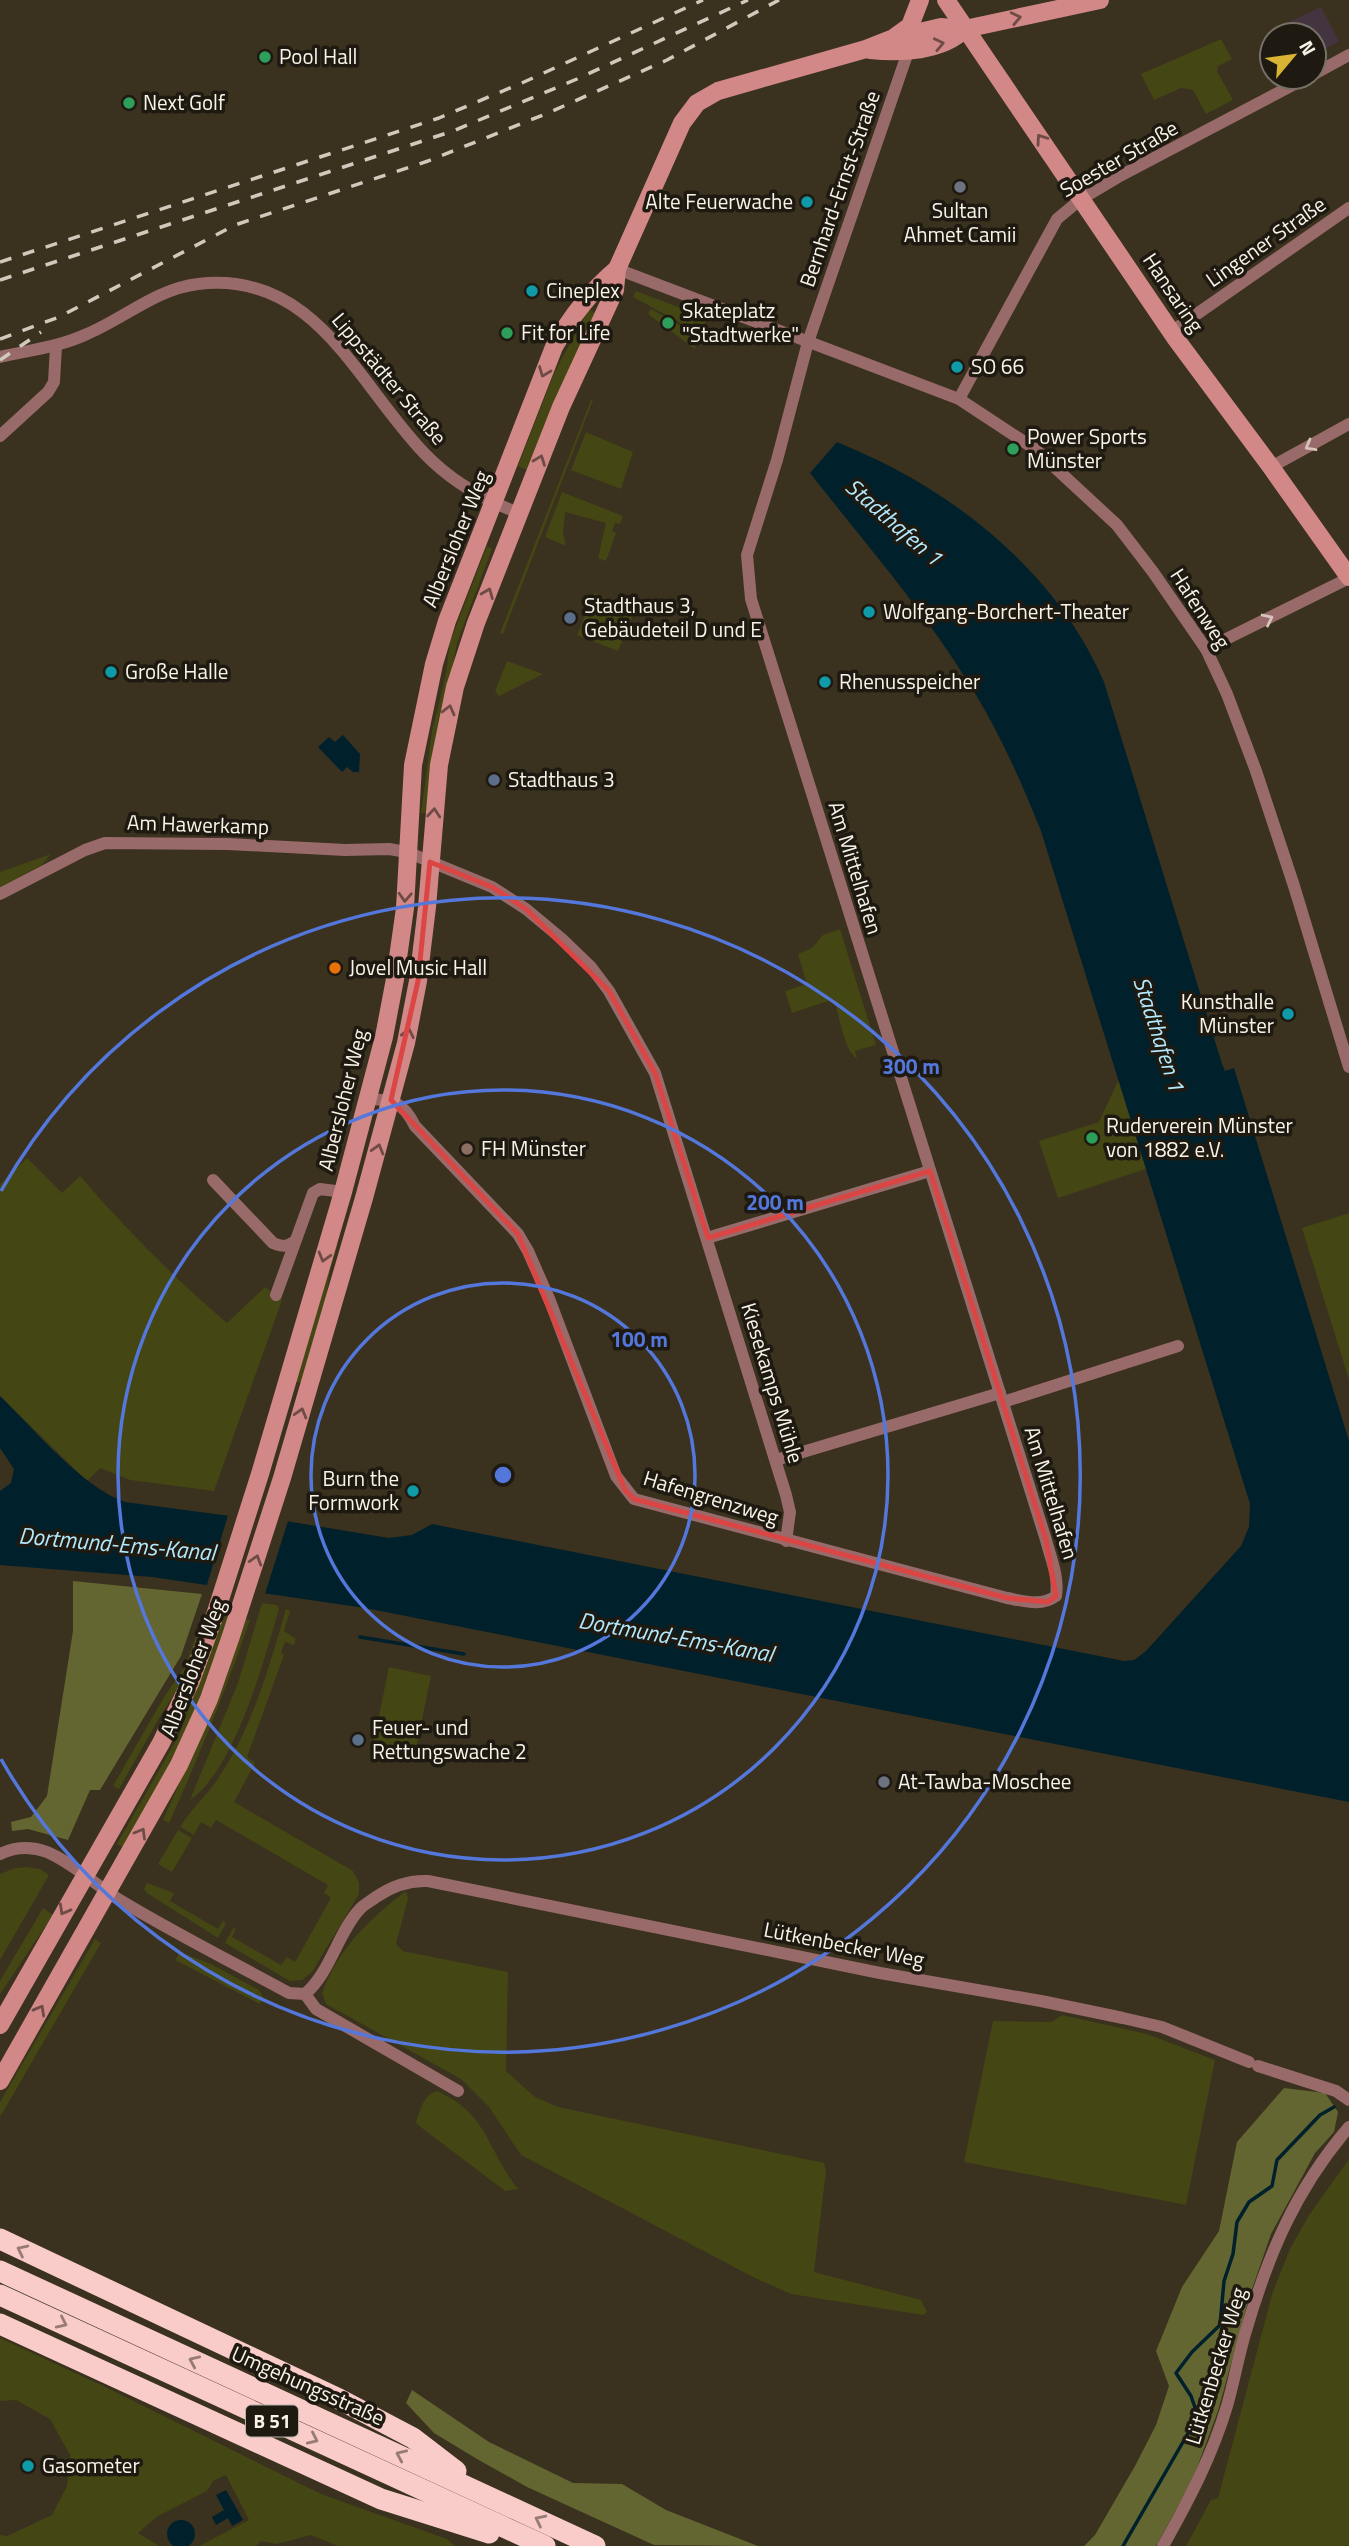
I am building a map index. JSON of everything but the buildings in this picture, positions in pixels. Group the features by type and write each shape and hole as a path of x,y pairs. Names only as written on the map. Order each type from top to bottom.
{"highway":[{"name":"B 51","path":"0,2239 339,2399 413,2438 485,2494"},
{"name":"Umgehungsstraße","path":"0,2271 595,2546"},
{"name":"B 51","path":"0,2295 545,2546"},
{"name":"B 51","path":"0,2324 381,2499 531,2546"}],"main road":[{"path":"894,38 910,26 920,0"},
{"name":"Hansaring","path":"946,0 1171,332 1349,577"},
{"path":"965,29 1100,0"},
{"name":"Albersloher Weg","path":"0,2081 179,1765 209,1699 239,1615 364,1199 391,1100 418,981 445,725 468,645 571,383 615,290 617,269 682,123 697,103 718,90 866,50 894,38 941,27 965,29"},
{"name":"Albersloher Weg","path":"866,50 891,52 951,42 965,29"},
{"name":"Albersloher Weg","path":"0,2025 170,1724 191,1681 216,1612 251,1503 369,1099 395,979 405,908 413,765 433,664 447,621 495,504 554,347 600,283 617,269"},
{"name":"Albersloher Weg","path":"343,1192 364,1199"}],"street":[{"name":"Bernhard-Ernst-Straße","path":"808,342 909,49"},
{"path":"1328,66 1349,55"},
{"name":"Soester Straße","path":"959,399 1057,219 1081,199 1281,91"},
{"name":"Lingener Straße","path":"1171,332 1349,208"},
{"name":"Hafenweg","path":"617,269 959,399 1035,449 1117,525 1206,649 1227,694 1294,886 1349,1067"},
{"name":"Lippstädter Straße","path":"0,357 56,346 90,333 160,295 186,286 231,284 278,296 320,326 428,457 460,483 495,504 519,513"},
{"name":"Am Mittelhafen","path":"808,342 777,460 747,555 751,599 1056,1574 1056,1596"},
{"path":"0,436 48,391 54,382 56,346"},
{"path":"1271,467 1349,424"},
{"path":"1206,649 1349,577"},
{"name":"Am Hawerkamp","path":"0,894 85,850 105,843 389,849 407,852"},
{"path":"407,852 430,862"},
{"name":"Kiesekamps Mühle","path":"430,862 492,887 526,909 591,967 609,991 655,1073 776,1460 790,1513 786,1541"},
{"path":"369,1099 391,1100"},
{"name":"Hafengrenzweg","path":"391,1100 408,1111 415,1126 518,1234 528,1251 616,1476 634,1499 1007,1598 1048,1602 1056,1596"},
{"path":"708,1238 930,1171"},
{"path":"213,1180 273,1243 282,1247 295,1241"},
{"name":"Albersloher Weg","path":"276,1295 313,1194 320,1189 343,1192"},
{"path":"776,1460 1178,1346"},
{"path":"0,1854 23,1847 37,1849 56,1857 84,1874 106,1892 289,1993 305,1994 316,2009 457,2091"},
{"name":"Lütkenbecker Weg","path":"305,1994 318,1981 358,1911 397,1885 417,1880 428,1881 880,1973 1041,2000 1123,2018 1161,2028 1253,2064 1336,2091 1349,2100"},
{"name":"Lütkenbecker Weg","path":"1163,2546 1200,2479 1216,2438 1228,2405 1249,2323 1278,2236 1306,2184 1349,2127"}],"highlighted area":[{"path":"430,862 492,887 526,909 609,991 655,1073 708,1238 930,1171 1046,1540 1056,1596 1048,1602 1007,1598 634,1499 625,1490 518,1234 391,1100 418,981"}],"shaded area":[{"path":"1321,7 1339,41 1328,47 1328,21 1291,21"},
{"path":"1221,39 1232,59 1218,66 1217,71 1233,100 1206,114 1193,90 1181,88 1154,100 1141,74"},
{"path":"636,291 707,318 701,334 633,297"},
{"path":"589,309 596,314 572,362 529,471 518,466 555,371"},
{"name":"Skateplatz \"Stadtwerke\"","path":"651,309 699,336 695,349 648,314"},
{"path":"591,400 503,634 500,633"},
{"path":"586,432 633,452 621,489 571,470"},
{"path":"562,492 623,516 620,524 615,523 612,531 616,533 606,561 598,558 606,523 565,512 563,533 566,546 545,537"},
{"path":"487,546 492,549 457,643 427,813 421,813 432,731 446,674 450,642"},
{"path":"594,593 635,611 618,651 577,635"},
{"path":"507,661 543,674 499,696 495,691"},
{"path":"51,854 42,865 0,887 0,872"},
{"path":"840,929 876,1045 855,1051 857,1059 845,1040 834,999 792,1013 785,991 807,984 798,954 812,948 823,935"},
{"name":"Ruderverein Münster von 1882 e.V.","path":"1119,1079 1146,1169 1058,1198 1039,1141 1099,1122"},
{"path":"27,1158 62,1193 80,1176 151,1252 227,1323 265,1287 282,1300 214,1491 130,1480 100,1468 87,1481 0,1396 0,1184"},
{"path":"1349,1213 1349,1380 1302,1228"},
{"path":"334,1243 338,1244 330,1271 324,1313 304,1383 294,1382"},
{"path":"262,1603 277,1605 279,1609 246,1712 221,1765 190,1800 238,1683"},
{"path":"286,1609 290,1611 284,1631 296,1639 294,1645 285,1642 281,1653 284,1655 247,1757 255,1763 234,1802 353,1871 359,1883 359,1894 312,1972 302,1980 290,1981 225,1943 233,1928 236,1929 232,1937 281,1965 287,1957 295,1962 331,1898 324,1893 328,1885 216,1820 211,1828 201,1822 194,1835 180,1827 217,1780 240,1740 258,1697"},
{"path":"205,1613 210,1614 183,1681 119,1789 113,1786 164,1697 184,1668"},
{"path":"223,1615 231,1617 223,1644 180,1748 124,1848 117,1844 178,1737"},
{"path":"245,1619 250,1620 231,1672 169,1823 163,1820 226,1678"},
{"path":"389,1667 431,1676 413,1763 371,1754"},
{"path":"178,1830 192,1838 172,1872 158,1864"},
{"path":"27,1867 40,1869 49,1875 0,1960 0,1874"},
{"path":"147,1883 174,1893 170,1901 218,1929 223,1921 226,1923 218,1938 147,1893 144,1889"},
{"path":"406,1891 408,1899 396,1944 403,1951 508,1972 506,2071 535,2097 558,2107 824,2163 826,2171 814,2272 921,2300 927,2312 923,2315 791,2294 755,2278 521,2155 489,2107 461,2079 326,2004 322,1993 346,1949 367,1924"},
{"path":"43,1908 53,1915 0,1994 0,1981"},
{"path":"95,1939 101,1943 0,2117 0,2102"},
{"path":"180,1952 211,1964 259,1990 263,1997 260,2004 175,1960"},
{"path":"1062,2015 1147,2034 1215,2060 1186,2205 964,2162 993,2021 1052,2022"},
{"path":"437,2091 454,2100 477,2121 518,2189 505,2191 418,2125 416,2122 423,2103 429,2095"},
{"path":"1349,2159 1349,2546 1186,2546 1211,2500 1218,2498 1273,2291 1290,2249 1309,2215"},
{"path":"0,2338 321,2494 447,2539 455,2546 338,2546 311,2535 277,2544 261,2541 256,2546 199,2546 249,2520 226,2475 213,2481 207,2491 158,2516 138,2533 159,2546 0,2546 0,2535 7,2536 52,2515 67,2486 70,2455 50,2419 16,2400 0,2401"}],"green space":[{"path":"73,1581 202,1594 181,1656 100,1790 90,1790 68,1840 28,1829 12,1831 11,1822 31,1817 47,1796 73,1631"},
{"path":"1284,2088 1325,2093 1338,2112 1334,2132 1315,2153 1271,2234 1249,2298 1218,2411 1192,2481 1156,2546 1084,2546 1095,2535 1156,2425 1169,2386 1156,2351 1182,2287 1219,2231 1237,2142"},
{"path":"412,2390 489,2442 573,2483 622,2484 666,2510 758,2546 654,2545 527,2487 434,2433 406,2403"}],"water":[{"path":"837,442 888,465 928,488 990,532 1044,586 1067,616 1104,682 1222,1064 1225,1071 1234,1068 1349,1441 1349,1802 365,1608 152,1577 0,1565 0,1491 11,1483 14,1469 0,1448 0,1396 76,1471 109,1495 125,1502 259,1520 286,1521 389,1538 412,1535 432,1524 1124,1661 1134,1660 1146,1651 1241,1546 1249,1527 1250,1504 1041,831 1008,755 968,682 912,602 810,473"},
{"path":"343,735 360,754 359,772 353,772 347,767 342,772 318,747 329,737 335,742"},
{"path":"226,2490 243,2520 232,2526 228,2518 216,2525 212,2517 224,2510 216,2495"},
{"path":"181,2520 191,2524 195,2534 191,2544 181,2548 171,2544 167,2534 171,2524"}],"pier":[{"path":"229,1512 289,1518 264,1597 206,1588"}],"waterway":[{"path":"360,1637 464,1654"},
{"path":"1123,2546 1198,2416 1191,2396 1176,2373 1192,2352 1220,2325 1224,2281 1233,2254 1237,2222 1249,2202 1272,2186 1277,2160 1320,2115 1334,2107"}],"railway":[{"path":"0,262 439,118 703,0"},
{"path":"0,280 453,131 577,79 748,0"},
{"path":"0,339 59,317 235,225 428,161 548,113 667,60 779,0"},
{"path":"0,360 41,332"}],"place":[{"name":"Pool Hall","path":"265,57"},
{"name":"Next Golf","path":"129,103"},
{"name":"Sultan Ahmet Camii","path":"960,187"},
{"name":"Alte Feuerwache","path":"807,202"},
{"name":"Cineplex","path":"532,291"},
{"name":"Skateplatz \"Stadtwerke\"","path":"668,323"},
{"name":"Fit for Life","path":"507,333"},
{"name":"SO 66","path":"957,367"},
{"name":"Power Sports Münster","path":"1013,449"},
{"name":"Wolfgang-Borchert-Theater","path":"869,612"},
{"name":"Stadthaus 3, Gebäudeteil D und E","path":"570,618"},
{"name":"Große Halle","path":"111,672"},
{"name":"Rhenusspeicher","path":"825,682"},
{"name":"Stadthaus 3","path":"494,780"},
{"name":"Jovel Music Hall","path":"335,968"},
{"name":"Kunsthalle Münster","path":"1288,1014"},
{"name":"Ruderverein Münster von 1882 e.V.","path":"1092,1138"},
{"name":"FH Münster","path":"467,1149"},
{"name":"Burn the Formwork","path":"413,1491"},
{"name":"Feuer- und Rettungswache 2","path":"358,1740"},
{"name":"At-Tawba-Moschee","path":"884,1782"},
{"name":"Gasometer","path":"28,2466"}],"water label":[{"name":"Stadthafen 1","path":"894,522"},
{"name":"Stadthafen 1","path":"1159,1034"},
{"name":"Dortmund-Ems-Kanal","path":"117,1544"},
{"name":"Dortmund-Ems-Kanal","path":"676,1637"}]}
